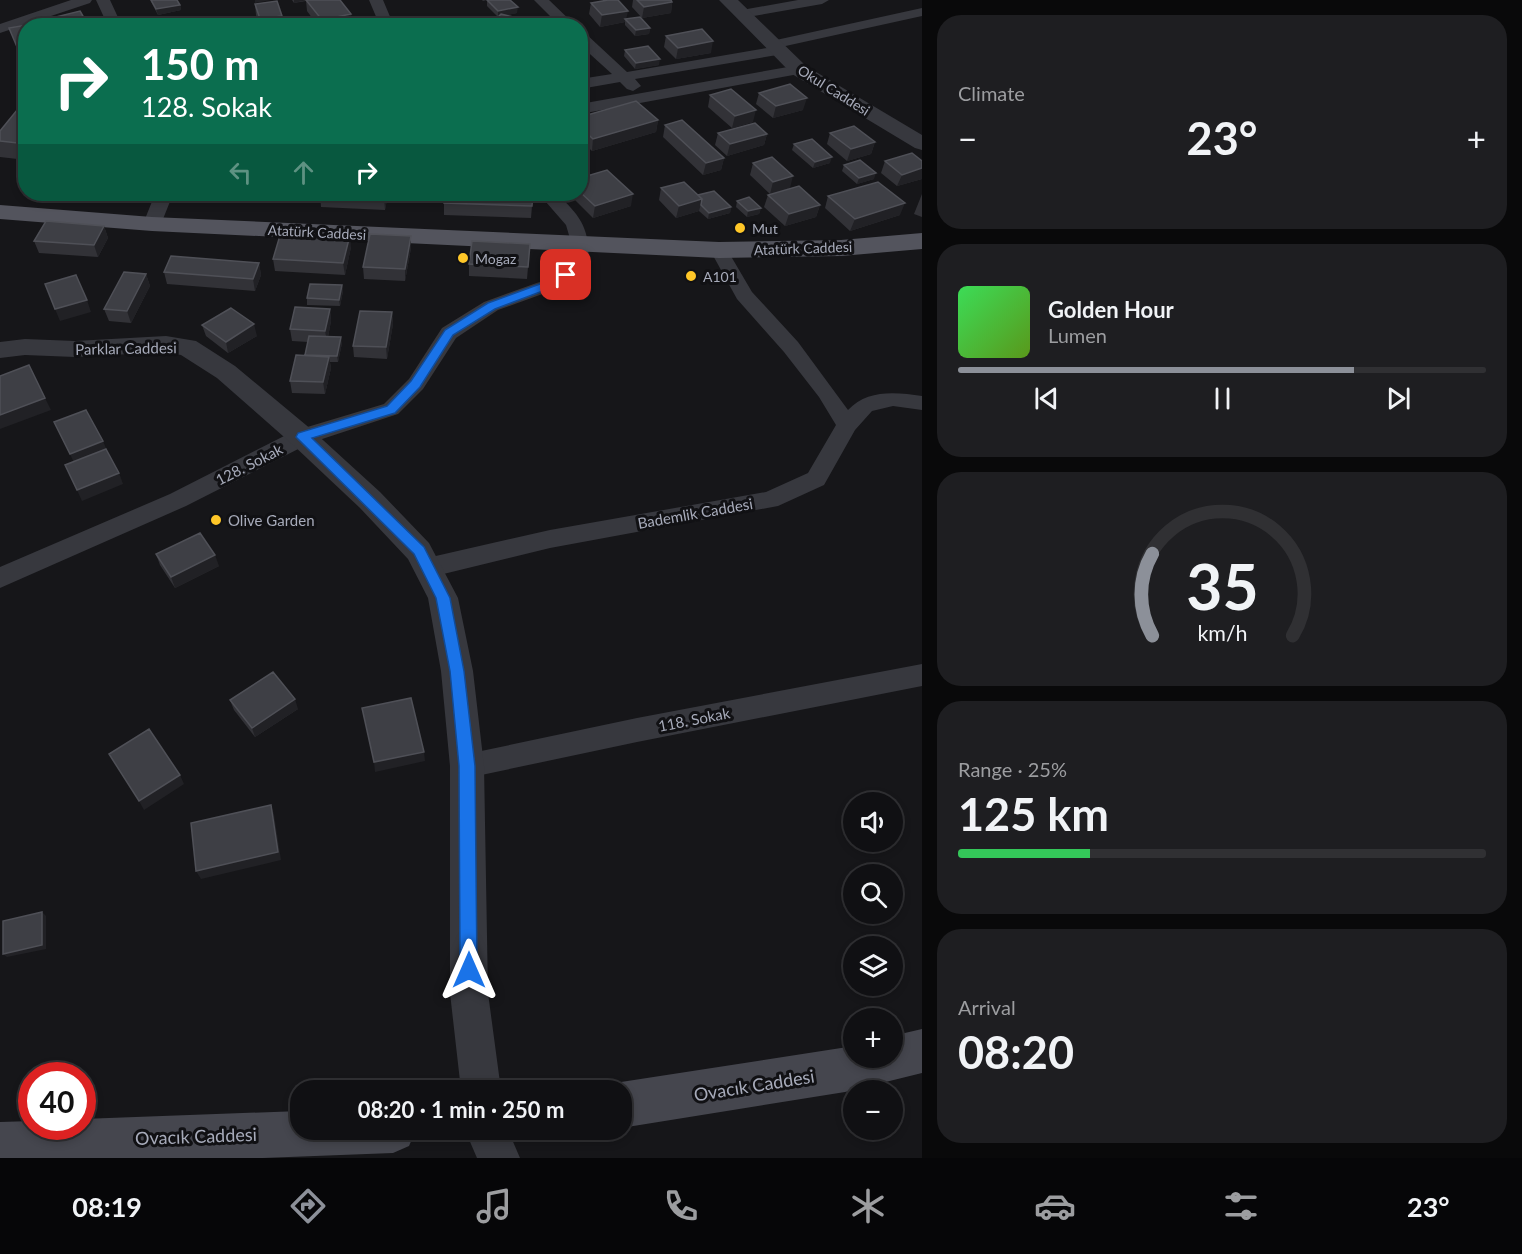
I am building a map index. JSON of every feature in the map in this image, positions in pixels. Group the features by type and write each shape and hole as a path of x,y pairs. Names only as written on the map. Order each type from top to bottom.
{"main road":[{"name":"Atatürk Caddesi","path":"0,212 152,224 719,250 841,248 922,241"},
{"name":"Ovacık Caddesi","path":"632,1103 845,1070 922,1051"},
{"name":"Ovacık Caddesi","path":"0,1145 290,1134"}],"street":[{"path":"32,18 85,0"},
{"path":"103,0 111,18"},
{"path":"376,0 384,18"},
{"path":"541,0 560,18"},
{"path":"735,7 822,0"},
{"name":"Okul Caddesi","path":"735,7 799,70 922,144"},
{"path":"588,83 775,48 922,12"},
{"path":"0,29 18,23"},
{"path":"588,43 625,76 642,97"},
{"path":"588,107 799,70"},
{"path":"152,224 161,201"},
{"path":"555,201 571,216 582,244"},
{"name":"128. Sokak","path":"0,578 178,500 302,437 391,410 416,384 449,333 491,306 552,284 579,266 582,244"},
{"path":"719,250 744,295 791,347 826,392 847,425"},
{"name":"Parklar Caddesi","path":"0,351 25,347 75,349 143,344 187,347 226,372 302,437 419,551 443,598 457,671 467,766 469,993 480,1080"},
{"name":"Bademlik Caddesi","path":"428,568 550,539 770,500 816,479 847,425 864,405 893,399 922,403"},
{"name":"118. Sokak","path":"467,766 637,730 922,675"},
{"path":"491,1140 499,1158"}],"building":[{"path":"151,0 177,0 180,5 156,9"},
{"path":"306,0 340,0 351,14 332,18 320,18"},
{"path":"487,0 510,0 518,7 498,11"},
{"path":"618,0 628,11 602,15 591,3"},
{"path":"637,0 671,0 672,2 644,7"},
{"path":"277,1 282,16 260,18 255,4"},
{"path":"80,11 84,18 57,18"},
{"path":"501,14 517,18 497,18"},
{"path":"640,17 650,28 636,30 625,19"},
{"path":"18,26 18,47 17,47 9,28"},
{"path":"702,29 713,41 678,48 666,36"},
{"path":"648,46 660,59 636,63 625,50"},
{"path":"790,84 807,98 776,106 759,93"},
{"path":"731,89 756,110 735,116 710,95"},
{"path":"636,101 658,120 593,139 588,134 588,115"},
{"path":"18,109 18,143 0,141 0,131"},
{"path":"682,120 724,158 706,163 665,125"},
{"path":"755,123 767,134 730,144 718,133"},
{"path":"854,126 875,142 851,149 830,133"},
{"path":"812,139 832,157 815,162 794,144"},
{"path":"912,153 922,161 922,168 902,175 885,161"},
{"path":"772,157 793,176 773,182 753,163"},
{"path":"860,160 876,173 859,178 844,165"},
{"path":"607,170 633,194 595,206 588,199 588,176"},
{"path":"684,182 702,199 679,206 661,188"},
{"path":"878,182 905,203 855,219 828,196"},
{"path":"799,186 820,205 789,214 768,195"},
{"path":"714,191 731,207 709,213 701,205 702,199 698,195"},
{"path":"749,197 761,208 748,211 737,201"},
{"path":"444,201 532,201 532,206 444,203"},
{"path":"46,221 104,226 94,245 34,241"},
{"path":"281,232 350,235 343,263 273,259"},
{"path":"370,234 411,236 405,269 363,267"},
{"path":"472,241 530,244 528,267 469,264"},
{"path":"171,256 259,263 253,279 164,272"},
{"path":"124,272 146,274 127,311 104,309"},
{"path":"76,275 87,300 55,309 45,284"},
{"path":"310,284 342,285 339,300 307,298"},
{"path":"295,307 330,309 325,331 290,329"},
{"path":"231,308 254,324 226,342 202,325"},
{"path":"360,311 392,312 386,347 353,346"},
{"path":"309,336 341,337 337,356 305,355"},
{"path":"296,355 329,357 323,382 290,381"},
{"path":"29,365 45,398 0,415 0,376"},
{"path":"86,410 103,441 70,454 54,422"},
{"path":"106,449 119,473 77,490 65,465"},
{"path":"200,533 215,555 171,577 156,554"},
{"path":"273,672 295,699 252,728 230,700"},
{"path":"411,698 424,752 374,762 362,708"},
{"path":"149,729 180,775 139,801 109,754"},
{"path":"271,805 278,852 196,871 191,823"},
{"path":"42,912 42,945 3,954 3,921"}],"place":[{"name":"Mut","path":"740,228"},
{"name":"Mogaz","path":"463,258"},
{"name":"A101","path":"691,276"},
{"name":"Olive Garden","path":"216,520"}],"route":[{"path":"469,970 467,766 457,671 443,598 419,551 370,500 302,437 391,410 416,384 449,333 491,306 552,284 566,275"}]}
